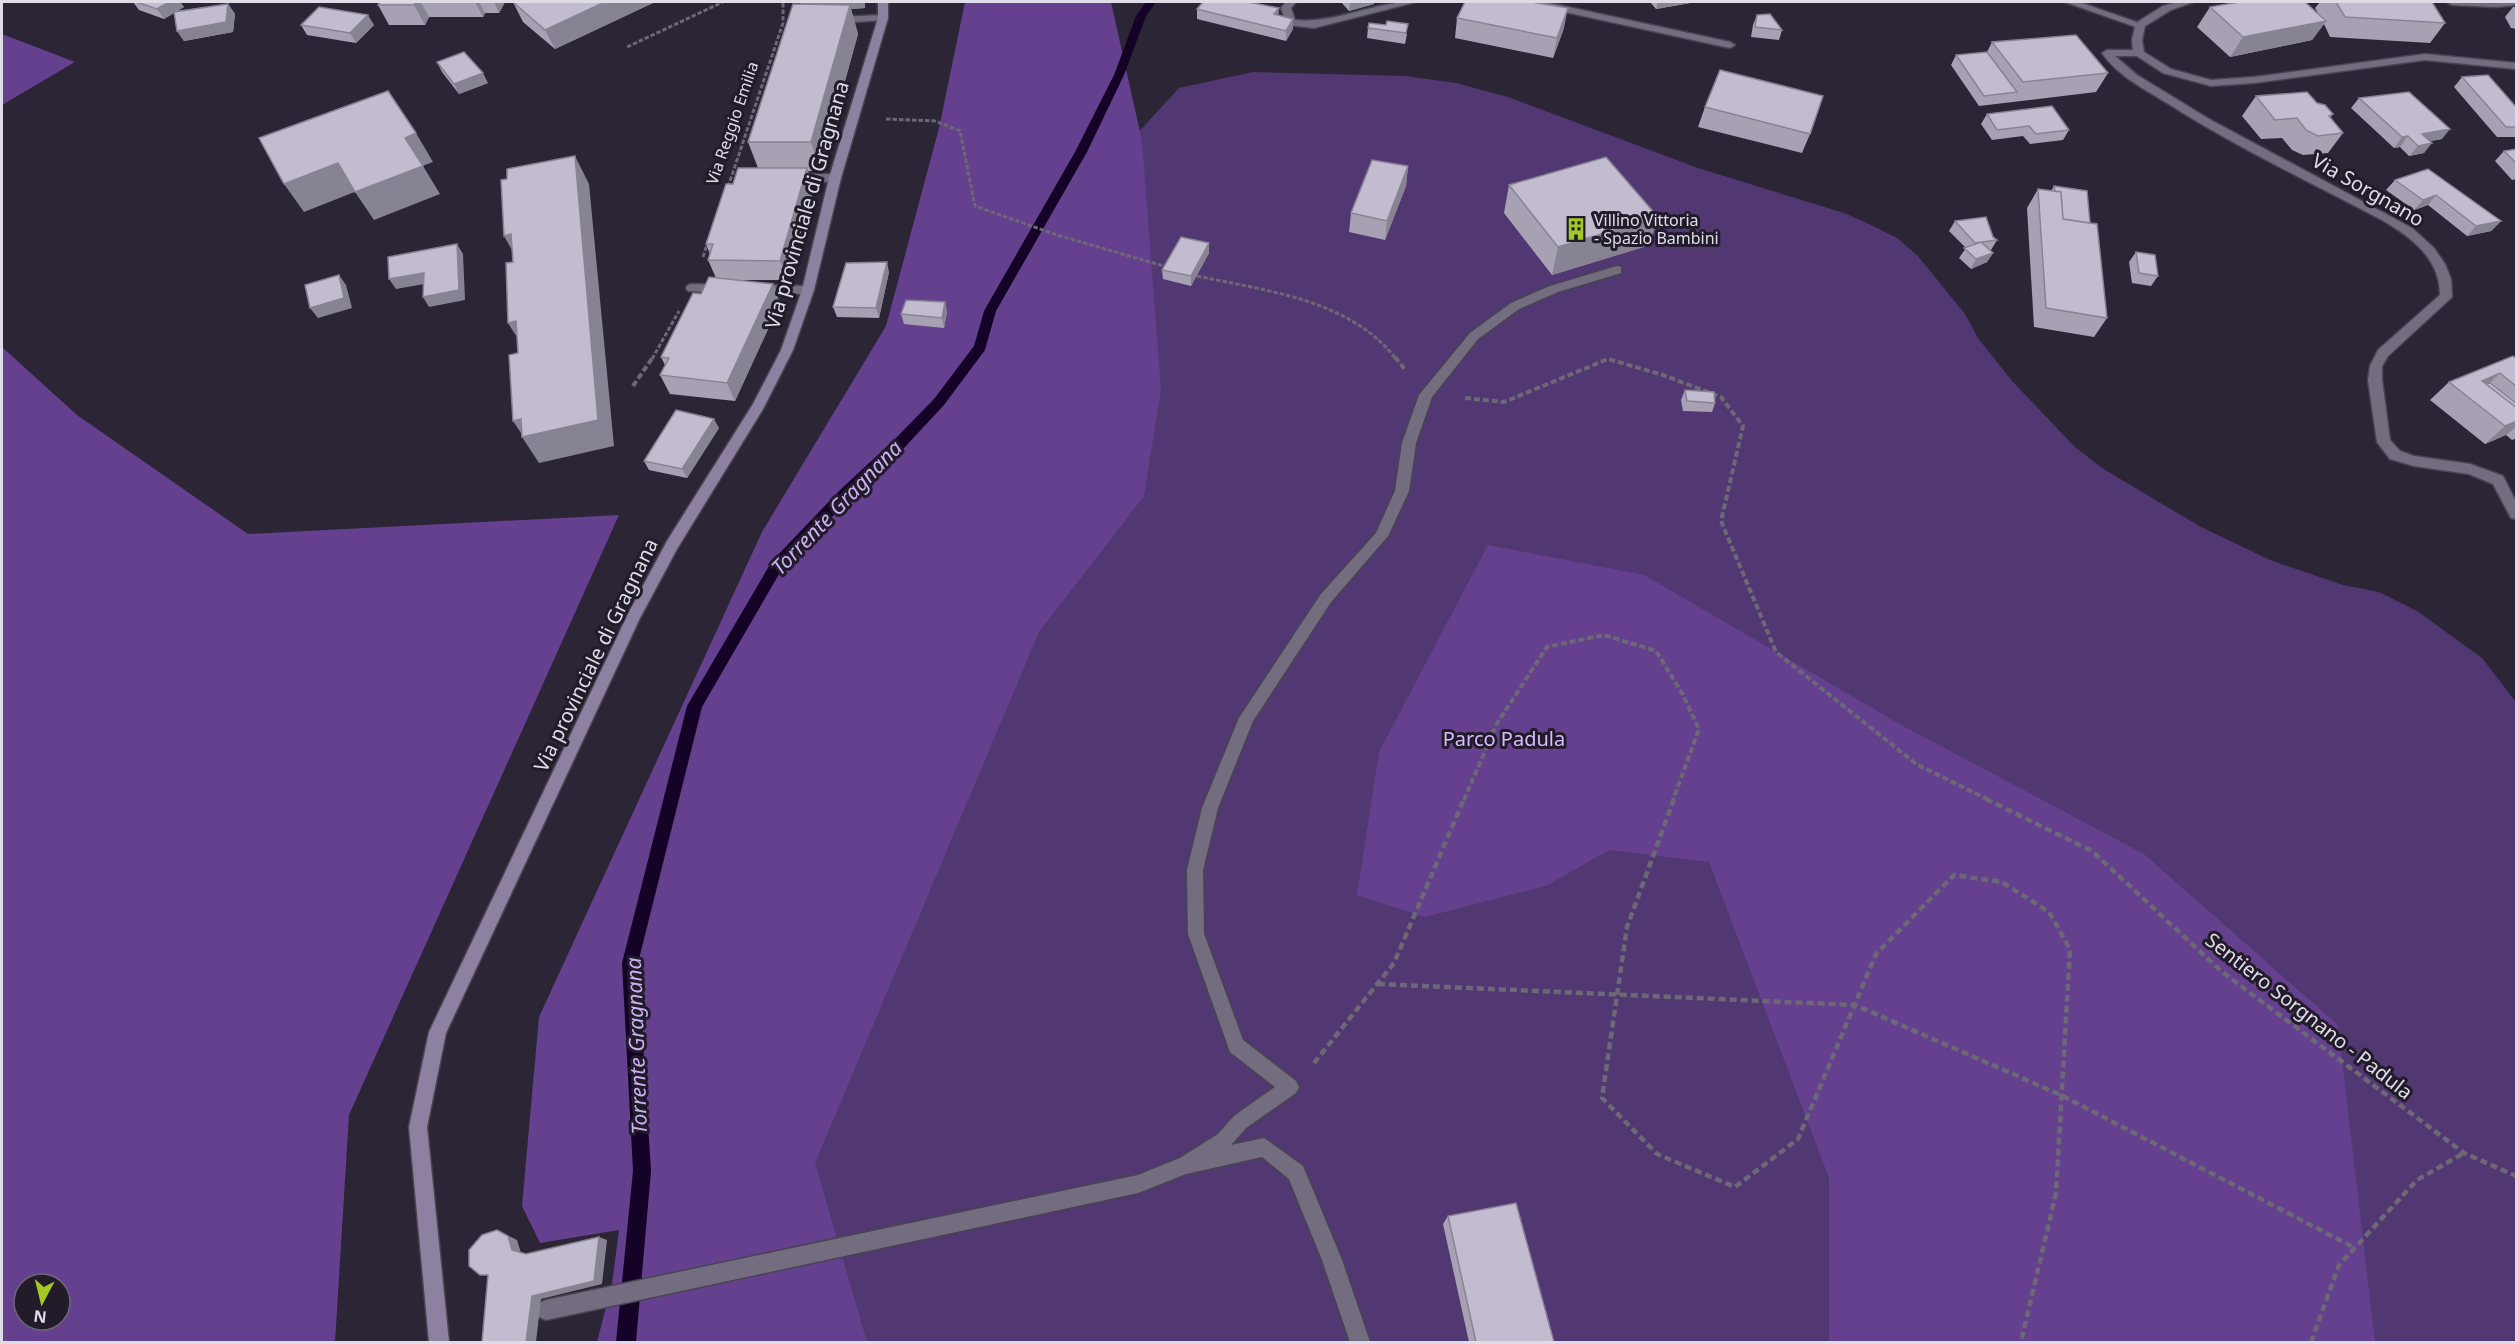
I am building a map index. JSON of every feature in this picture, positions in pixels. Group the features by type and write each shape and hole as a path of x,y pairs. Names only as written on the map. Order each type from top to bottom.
{"main road":[{"name":"Via provinciale di Gragnana","path":"440,1342 418,1127 438,1032 634,616 672,545 758,406 787,350 808,290 835,178 884,18 883,2"}],"street":[{"path":"1291,2 1286,9 1291,24 1314,25 1411,2"},
{"path":"1533,2 1730,45"},
{"path":"2070,2 2140,25"},
{"path":"2188,2 2167,8 2140,25 2137,40 2139,53 2167,71 2211,82 2254,80 2425,57 2517,66"},
{"path":"2452,2 2496,4 2517,2"},
{"path":"828,21 884,18"},
{"name":"Via Sorgnano","path":"2139,53 2107,53 2115,66 2183,109 2234,140 2382,216 2416,237 2434,256 2448,280 2446,297 2383,353 2376,366 2374,380 2384,442 2395,455 2414,461 2470,469 2498,480 2517,514"},
{"path":"777,178 835,178"},
{"path":"1186,1165 1224,1140 1240,1122 1290,1088 1236,1046 1196,934 1195,870 1210,808 1247,718 1326,598 1381,536 1402,491 1409,443 1426,395 1474,336 1515,306 1554,289 1617,270"},
{"path":"692,288 808,290"},
{"path":"546,1310 1138,1184 1186,1165 1264,1148 1296,1173 1332,1260 1360,1342"}],"path":[{"path":"627,47 723,2"},
{"name":"Via Reggio Emilia","path":"727,189 783,23 783,2"},
{"path":"853,120 907,119 951,123 960,131 975,206 1057,235 1168,267"},
{"path":"633,386 657,352 692,288 711,233"},
{"path":"1197,276 1321,306 1351,319 1378,338 1426,395"},
{"name":"Sentiero Sorgnano - Padula","path":"1426,395 1504,402 1608,359 1663,375 1721,397 1743,426 1721,521 1776,652 1916,764 2092,851 2221,971 2464,1153 2517,1176"},
{"path":"1290,1088 1324,1052 1394,963 1496,725 1547,647 1604,635 1656,651 1682,693 1699,729 1627,927 1602,1098 1657,1154 1735,1187 1798,1139 1876,954 1954,875 2002,882 2049,912 2070,949 2056,1192 2021,1342"},
{"path":"1378,984 1855,1005 2061,1095 2355,1248"},
{"path":"2311,1342 2339,1265 2417,1180 2464,1153"}],"green space":[{"path":"965,2 1111,2 1142,141 1161,390 1144,496 1039,632 815,1163 867,1342 597,1342 612,1284 619,1230 540,1243 522,1206 539,1017 762,532 886,326 939,128"},
{"path":"2,34 75,62 2,105"},
{"name":"Parco Padula","path":"1253,72 1405,76 1456,83 1508,97 1698,168 1844,213 1871,225 1897,238 1917,255 1965,314 1978,338 2012,381 2075,447 2102,468 2199,526 2270,560 2343,585 2379,592 2417,611 2482,658 2516,702 2516,1342 832,1342 798,1015 1111,162 1179,88"},
{"path":"2,347 77,415 248,534 619,515 349,1115 335,1342 2,1342"},
{"path":"1488,545 1644,575 1903,726 2144,854 2338,1025 2375,1342 1829,1342 1829,1178 1709,862 1609,850 1546,886 1425,917 1357,895 1379,752"}],"building":[{"path":"136,2 169,2 157,9"},
{"path":"380,2 416,2 414,5 378,5"},
{"path":"513,2 605,2 545,30"},
{"path":"1203,2 1248,2 1279,8 1274,14 1293,19 1286,31 1197,9"},
{"path":"1465,2 1531,2 1568,8 1557,38 1457,18"},
{"path":"2239,2 2305,2 2326,21 2243,37 2210,7"},
{"path":"2336,2 2432,2 2445,23 2345,17"},
{"path":"228,4 226,22 177,31 174,12"},
{"path":"793,4 850,5 811,142 748,142"},
{"path":"319,7 368,15 350,33 301,25"},
{"path":"1770,14 1782,30 1755,27 1757,15"},
{"path":"1387,21 1408,24 1406,33 1368,28 1369,23 1386,25"},
{"path":"2076,35 2108,73 2023,82 1992,42"},
{"path":"464,52 483,73 454,84 437,62"},
{"path":"1987,52 2017,92 1984,96 1956,55"},
{"path":"1720,70 1823,96 1810,134 1705,107"},
{"path":"2488,75 2517,108 2517,127 2506,127 2462,77"},
{"path":"388,91 416,133 405,138 423,166 355,192 338,163 284,184 259,138"},
{"path":"2307,92 2317,103 2325,105 2333,114 2329,116 2343,133 2318,136 2306,130 2297,118 2275,120 2256,96"},
{"path":"2409,92 2450,129 2422,134 2432,143 2418,146 2408,136 2402,137 2359,98"},
{"path":"2052,106 2069,130 2036,134 2029,126 1997,130 1987,114"},
{"path":"2517,149 2517,164 2504,151"},
{"path":"575,156 598,420 522,437 521,419 513,421 509,355 518,353 516,321 508,323 506,263 513,262 511,234 504,236 501,180 507,179 507,169"},
{"path":"1606,157 1658,217 1558,247 1509,185"},
{"path":"1372,160 1408,166 1387,221 1351,213"},
{"path":"738,168 807,168 780,261 708,260 713,244 706,244 726,184 733,184"},
{"path":"2428,169 2501,221 2476,226 2436,195 2423,200 2395,180"},
{"path":"2054,186 2087,191 2090,223 2063,219 2061,192 2055,191"},
{"path":"2038,189 2061,192 2063,219 2097,224 2107,318 2046,308"},
{"path":"1986,217 1993,237 1997,240 1975,243 1955,221"},
{"path":"1181,237 1209,243 1191,276 1162,270"},
{"path":"1981,242 1993,253 1976,259 1964,248"},
{"path":"457,244 459,290 423,297 424,273 389,279 388,257"},
{"path":"2136,252 2155,255 2158,276 2139,273"},
{"path":"887,262 876,308 833,307 846,263"},
{"path":"339,275 344,298 310,308 305,285"},
{"path":"709,277 773,284 727,383 660,375 669,358 661,357 693,293 701,294"},
{"path":"906,300 945,302 942,318 901,314"},
{"path":"2513,356 2517,359 2517,387 2500,373 2482,381 2517,408 2517,421 2505,426 2449,382"},
{"path":"2490,383 2517,404 2517,408 2486,384"},
{"path":"1685,390 1714,392 1715,403 1687,401"},
{"path":"676,410 714,419 682,469 644,461"},
{"path":"1516,1203 1554,1342 1476,1342 1448,1216"},
{"path":"497,1230 508,1236 512,1250 526,1254 599,1237 594,1281 532,1296 526,1342 482,1342 488,1275 480,1275 469,1266 469,1250 482,1235"}],"waterway":[{"name":"Torrente Gragnana","path":"626,1342 642,1171 630,963 695,706 777,565 845,494 900,443 939,402 980,347 990,311 1081,152 1119,75 1141,16 1151,2"}],"place":[{"name":"Villino Vittoria - Spazio Bambini","path":"1576,229"}]}
